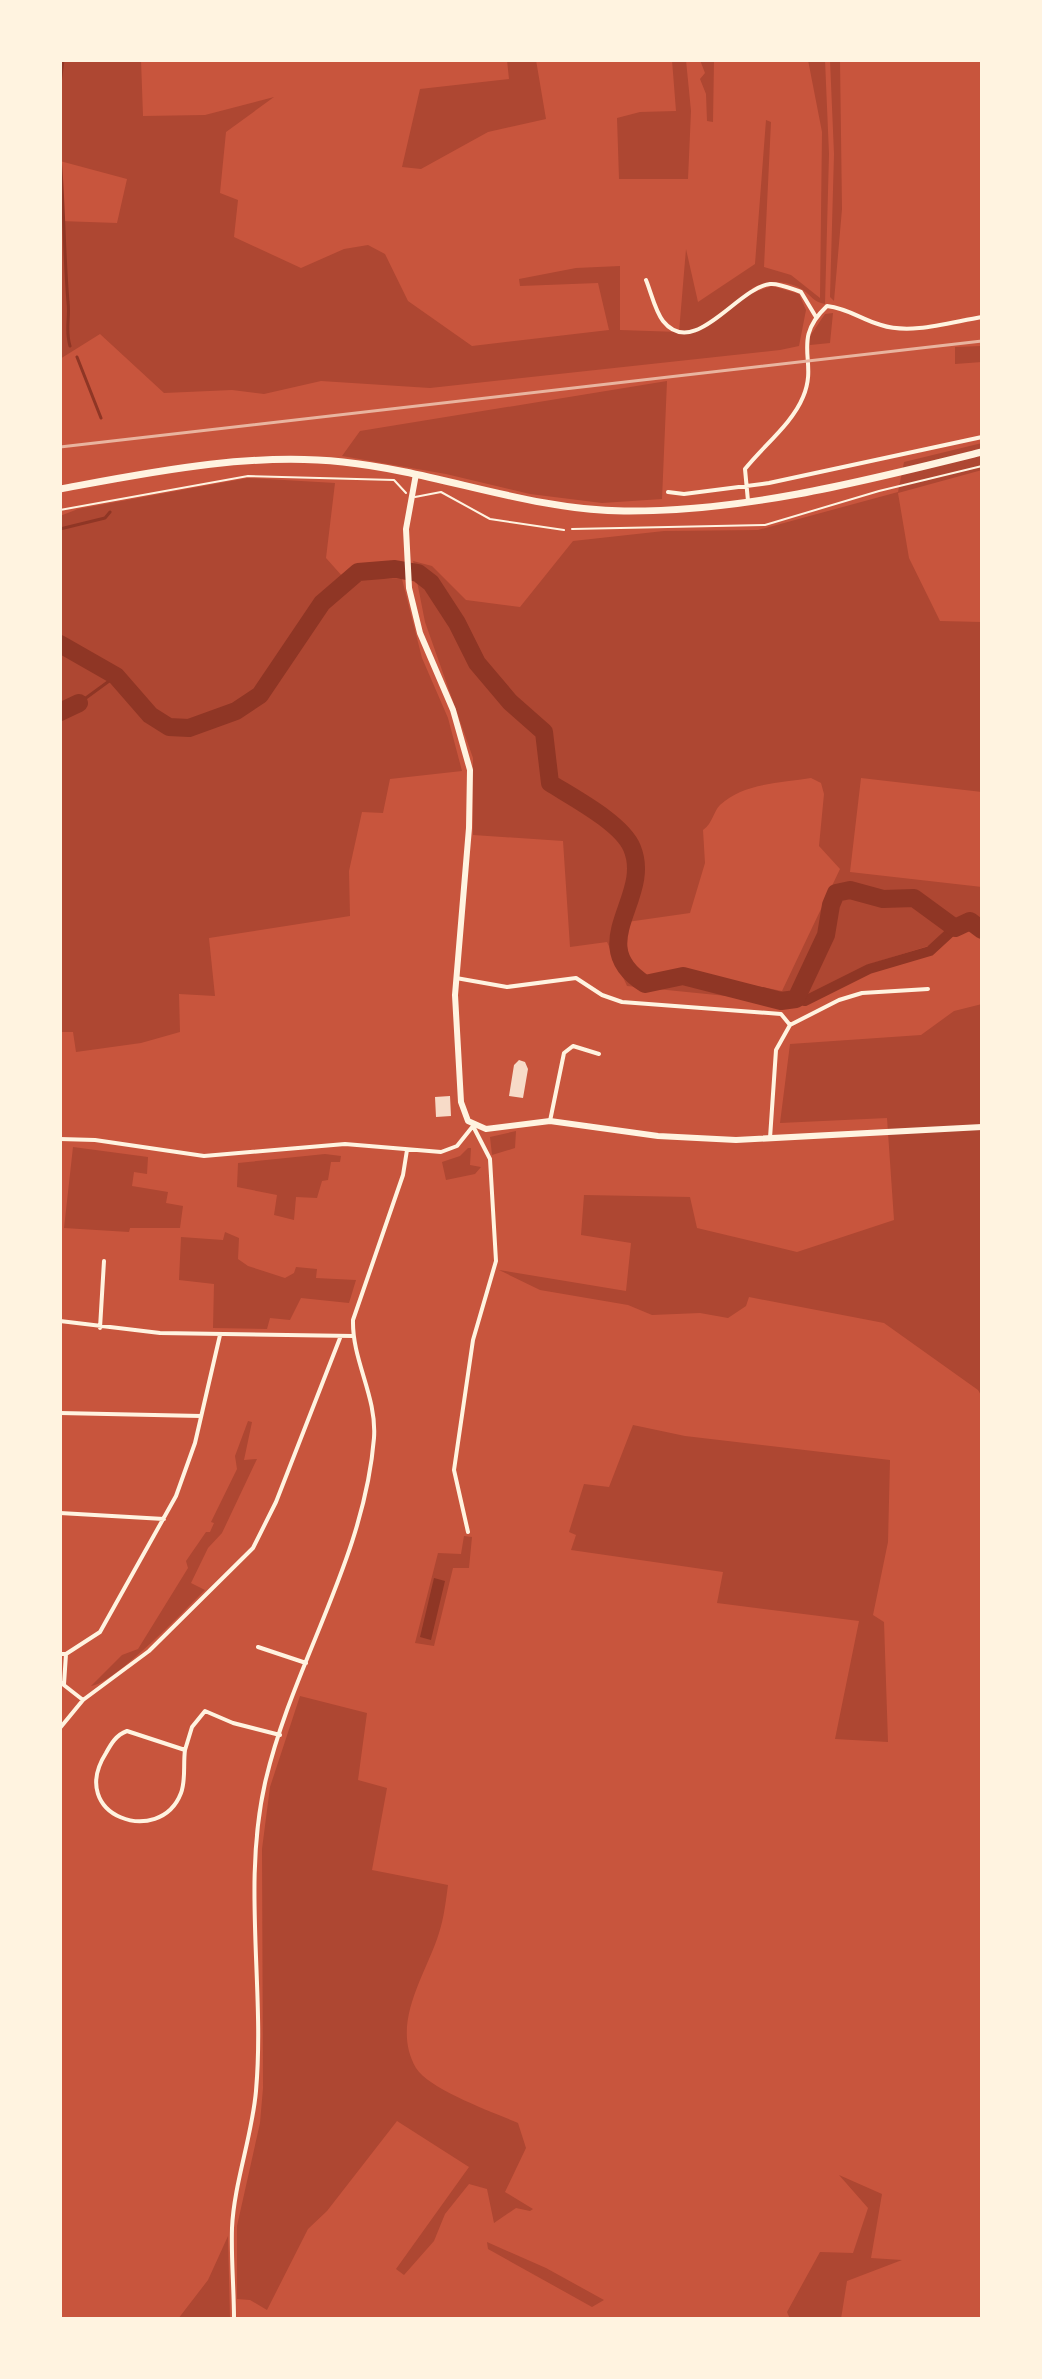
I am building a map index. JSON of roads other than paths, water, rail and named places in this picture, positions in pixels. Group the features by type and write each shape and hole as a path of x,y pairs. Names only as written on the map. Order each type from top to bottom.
{"main road":[{"path":"60,489 184,468 264,461 343,462 416,474 533,501 599,510 664,510 748,501 868,480 982,452"}],"street":[{"path":"646,280 663,321 679,332 698,332 757,288 772,284 801,292 816,317"},
{"path":"748,501 744,485 745,469 794,412 805,393 807,335 816,317 827,306 849,309 881,325 907,328 982,317"},
{"path":"668,492 684,494 744,485 904,456 982,437"},
{"path":"416,474 410,497 406,555 409,588 420,633 453,710 470,770 469,828 456,978 461,1102 463,1114 473,1126 490,1159 496,1261 473,1340 454,1470 468,1532"},
{"path":"456,978 507,987 576,978 615,1000 781,1014 790,1025"},
{"path":"770,1138 776,1050 790,1025 839,1000 862,993 928,989"},
{"path":"550,1121 564,1053 573,1046 599,1054"},
{"path":"473,1126 486,1129 550,1121 658,1136 736,1140 982,1127"},
{"path":"60,1139 95,1140 204,1156 345,1144 407,1150 449,1150 466,1139 473,1126"},
{"path":"234,2319 232,2227 256,2090 256,1843 266,1782 280,1735 349,1554 372,1460 373,1406 353,1336 357,1306 403,1175 407,1150"},
{"path":"100,1328 104,1261"},
{"path":"60,1321 100,1328 220,1335 353,1336"},
{"path":"83,1700 62,1683 63,1654 100,1632 164,1519 189,1465 220,1335"},
{"path":"60,1728 83,1700 149,1651 253,1548 282,1489 340,1338"},
{"path":"60,1413 201,1416"},
{"path":"60,1513 164,1519"},
{"path":"258,1647 306,1663"},
{"path":"185,1750 139,1732 121,1733 95,1771 95,1789 111,1812 133,1821 149,1820 164,1813 181,1793 185,1750 192,1727 203,1712 280,1735"}],"lane":[{"path":"410,497 441,492 490,519 564,530"}],"waterway":[{"path":"60,84 63,60"},
{"path":"60,156 70,346"},
{"path":"77,357 101,418"},
{"path":"60,529 105,518 110,512"},
{"path":"60,644 116,676 150,715 169,727 189,728 236,711 260,695 322,603 358,572 395,569 418,573 431,583 457,623 477,663 510,702 544,732 550,783 607,820 632,848 636,867 634,885 619,937 619,953 627,969 645,984 683,976 781,1001 796,999 826,935 836,893 850,890 883,899 914,898 955,928 970,921 982,930"},
{"path":"79,703 116,676"},
{"path":"60,712 79,703"},
{"path":"796,999 805,1001 869,969 930,951 955,928"}],"railway":[{"path":"60,447 982,341"}]}
